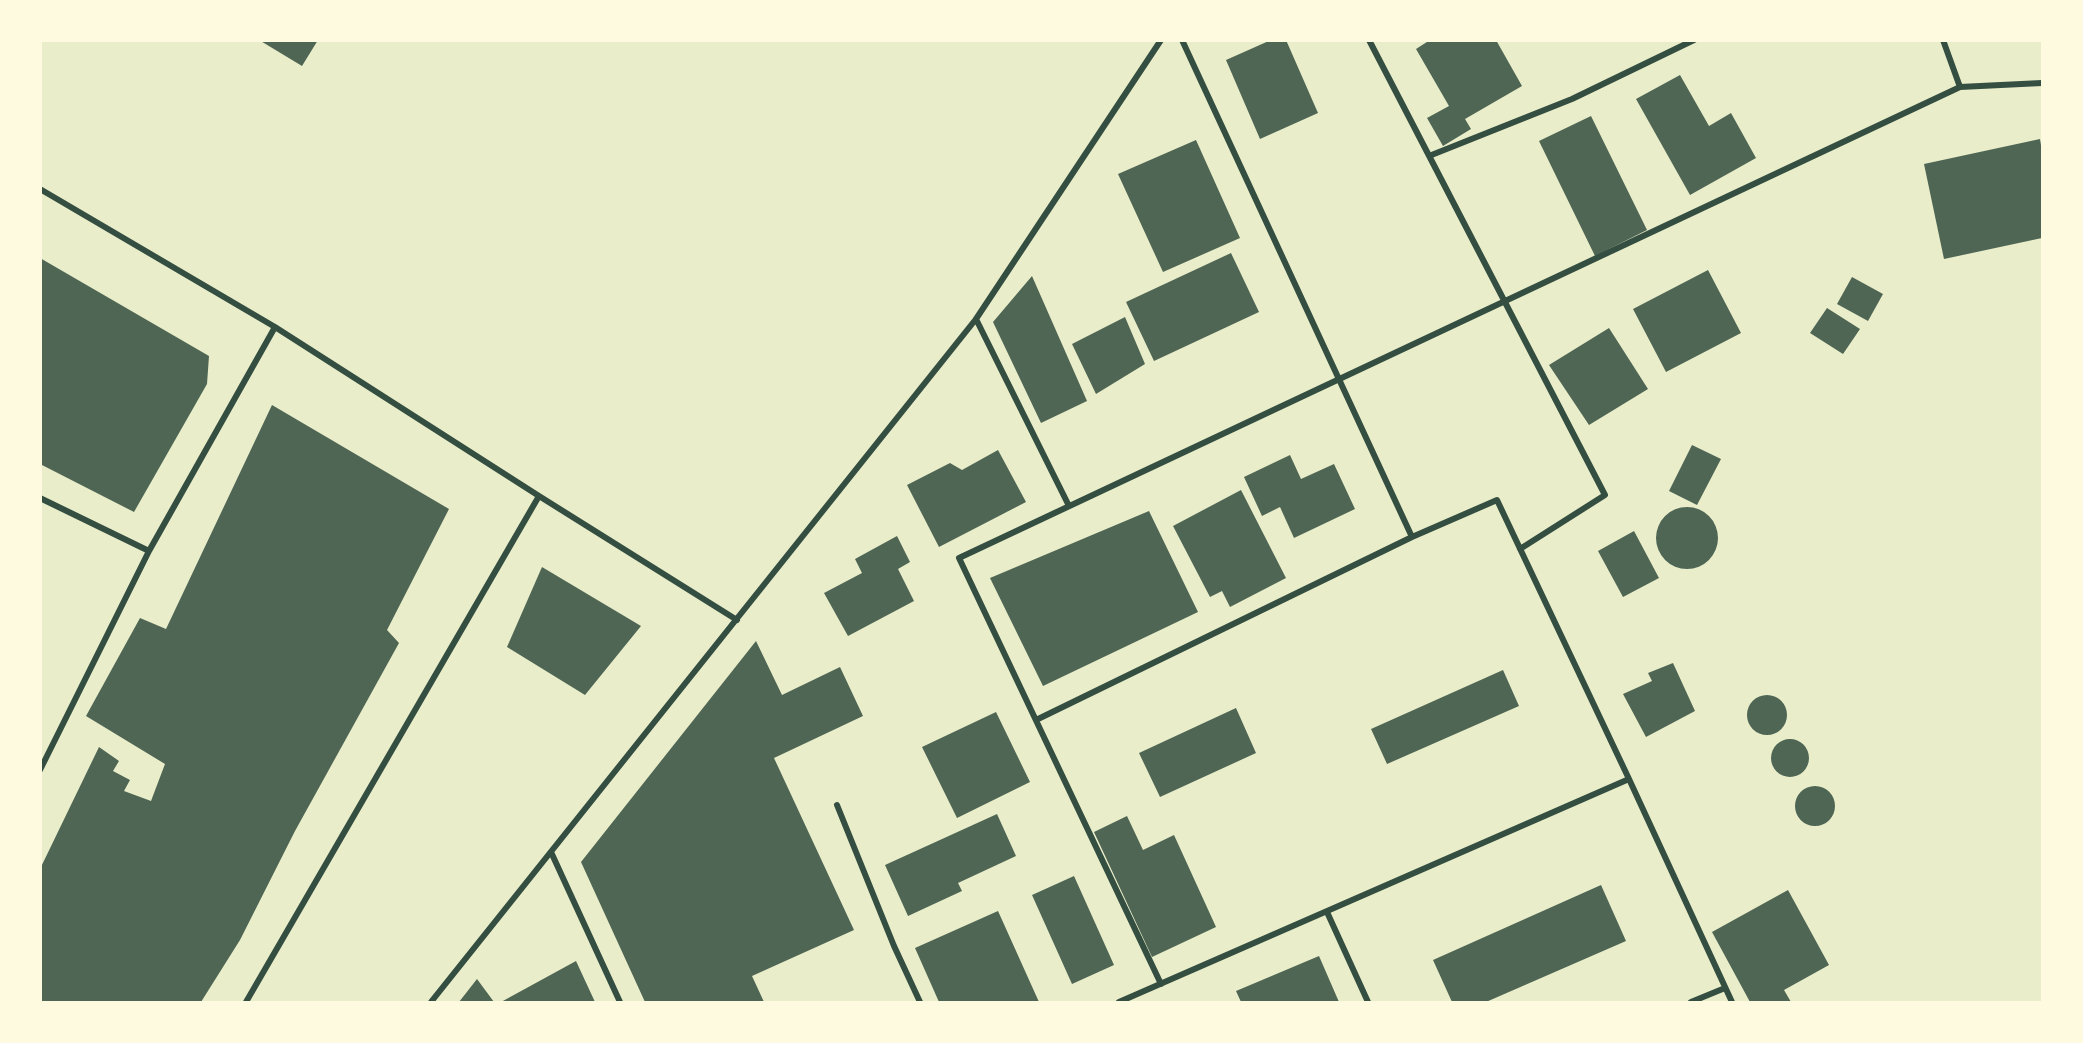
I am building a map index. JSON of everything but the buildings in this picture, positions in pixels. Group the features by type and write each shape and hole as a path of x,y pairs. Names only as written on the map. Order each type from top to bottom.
{"street":[{"path":"431,1002 976,319 1161,40"},
{"path":"1182,40 1412,537"},
{"path":"1369,40 1605,495 1520,549"},
{"path":"1429,156 1572,99 1694,40"},
{"path":"1943,40 1960,87"},
{"path":"1161,984 959,558 1960,87 2043,83"},
{"path":"40,189 275,327 737,620"},
{"path":"976,319 1069,506"},
{"path":"40,770 149,550 275,327"},
{"path":"246,1002 539,496"},
{"path":"40,498 149,550"},
{"path":"1036,720 1412,537 1497,500 1732,1002"},
{"path":"1119,1002 1629,779"},
{"path":"837,805 894,946 920,1002"},
{"path":"551,852 620,1002"},
{"path":"1327,912 1368,1002"},
{"path":"1691,1002 1725,988"}]}
